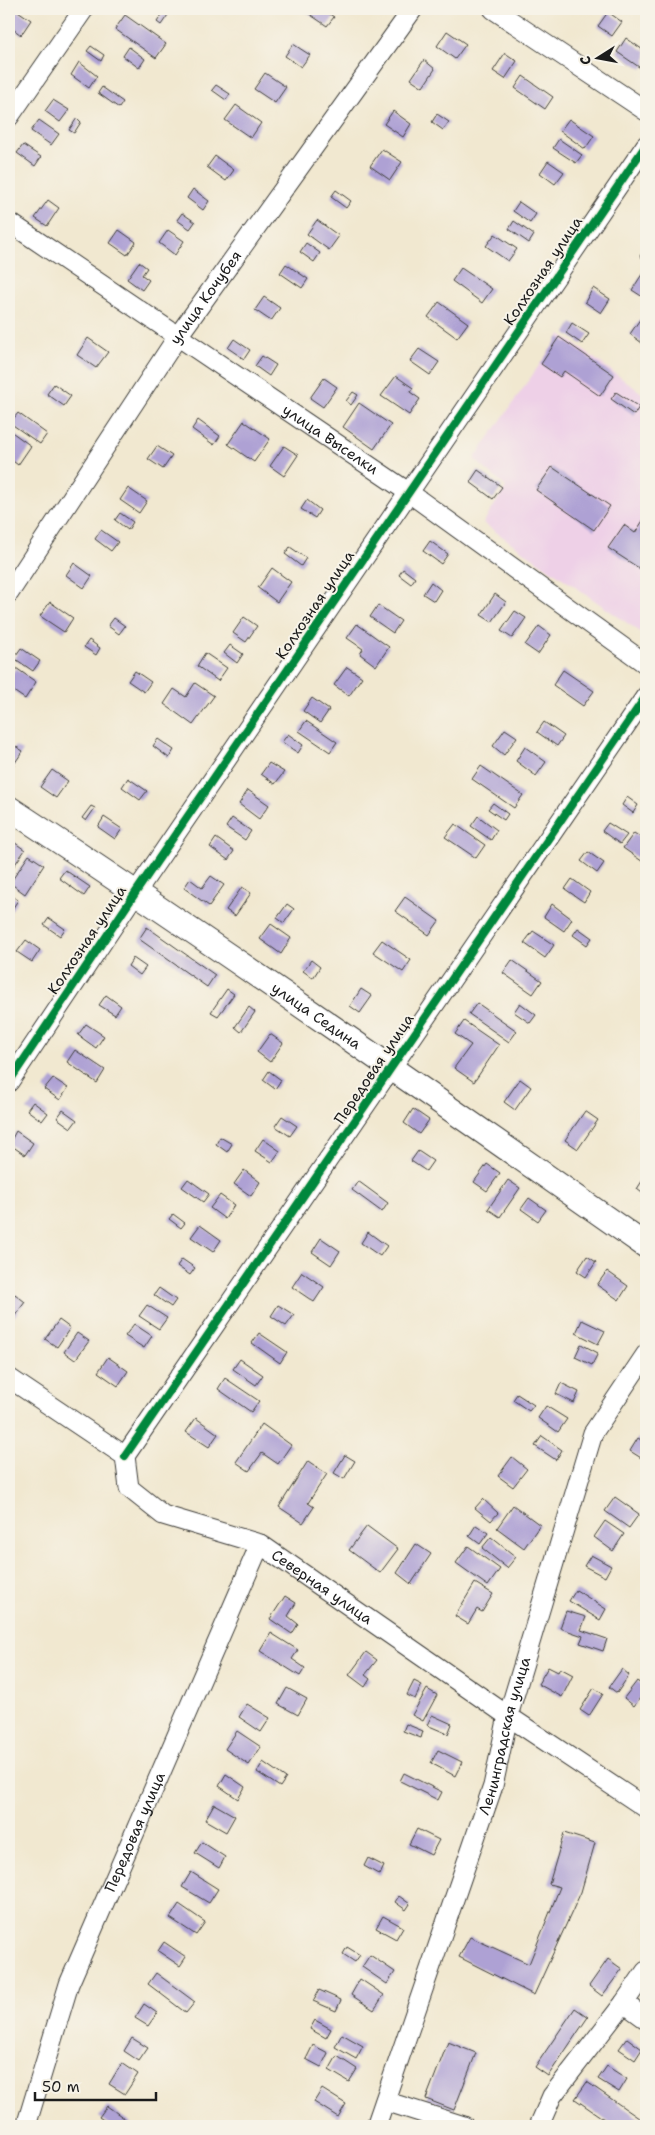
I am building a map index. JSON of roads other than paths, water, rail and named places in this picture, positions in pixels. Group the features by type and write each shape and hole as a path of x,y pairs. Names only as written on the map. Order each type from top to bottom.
{"main road":[{"name":"улица Седина","path":"9,808 136,892 392,1068 646,1246"}],"street":[{"path":"9,117 84,9"},
{"name":"улица Кочубея","path":"9,593 178,336 413,9"},
{"path":"493,9 646,110"},
{"name":"Колхозная улица","path":"9,1082 136,892 646,145"},
{"name":"улица Выселки","path":"9,222 408,492 646,664"},
{"name":"Передовая улица","path":"125,1456 646,696"},
{"name":"Ленинградская улица","path":"376,2126 493,1786 508,1716 593,1433 646,1354"},
{"path":"9,1378 125,1456"},
{"name":"Северная улица","path":"125,1456 129,1488 163,1515 260,1544 508,1716 646,1808"},
{"name":"Передовая улица","path":"26,2126 69,1984 260,1544"},
{"path":"538,2126 552,2096 624,2003 646,1971"},
{"path":"624,2003 646,2019"},
{"path":"385,2101 464,2126"}]}
